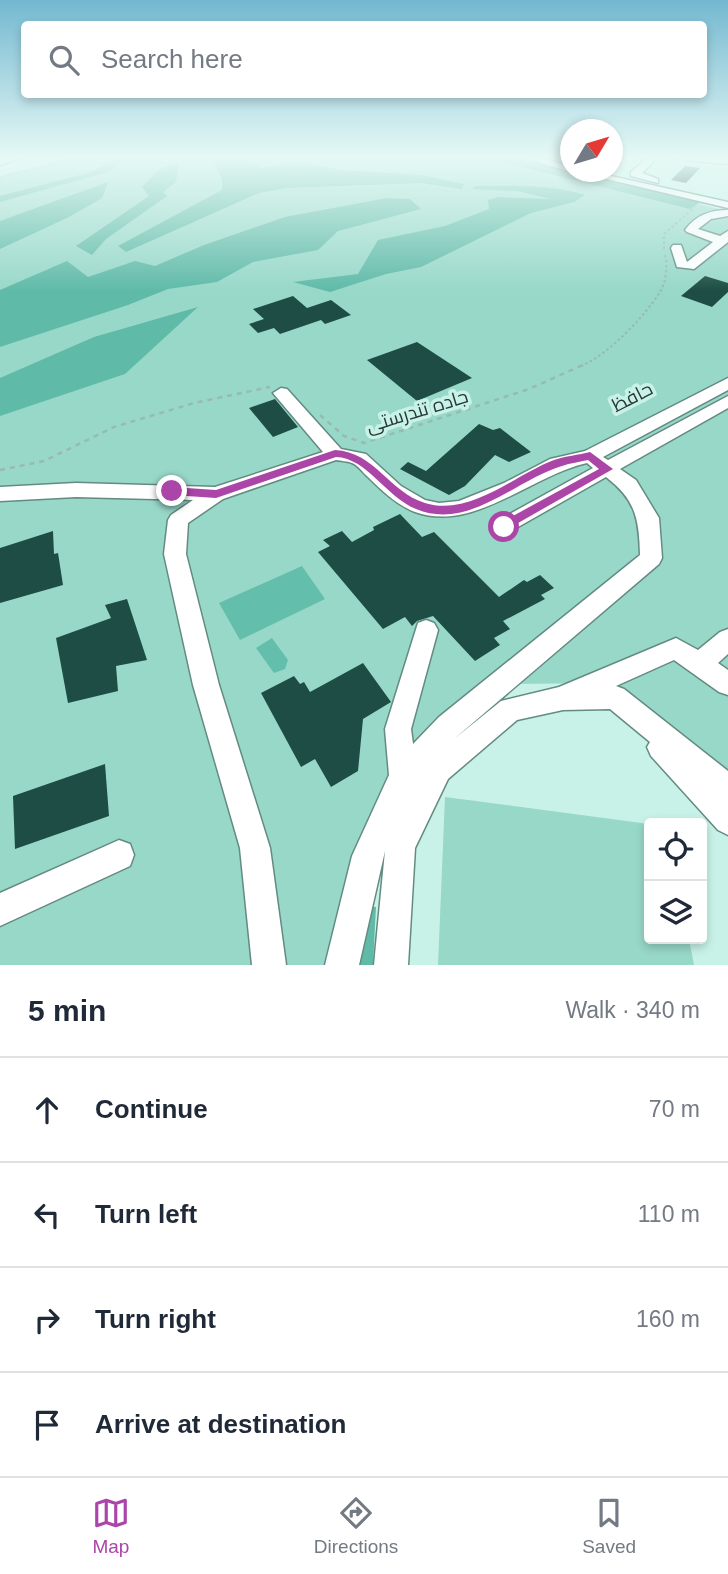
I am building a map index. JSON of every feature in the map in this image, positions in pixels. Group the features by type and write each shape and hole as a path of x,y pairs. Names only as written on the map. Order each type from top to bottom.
{"street":[{"path":"691,201 725,210"},
{"path":"725,210 693,225 691,230 726,235"},
{"path":"725,210 714,225 726,235"},
{"path":"677,248 681,264 689,266 726,235"},
{"name":"حافظ","path":"557,463 578,448 721,391 728,371"},
{"path":"277,390 335,454"},
{"path":"504,527 599,462 721,391"},
{"path":"178,520 216,494 335,454 359,458 394,491 420,506 439,510 477,504 557,463 599,462 629,485 649,518 651,558 448,726 402,776 367,856 342,965"},
{"path":"0,494 76,490 216,494"},
{"path":"172,491 180,503 175,554 206,685 255,848 269,965"},
{"path":"402,776 398,729 426,630"},
{"path":"700,663 728,639"},
{"path":"563,698 573,691 676,648 728,684"},
{"path":"615,697 728,820"},
{"path":"391,965 400,846 438,769 510,710 563,698 615,697 728,789"},
{"path":"0,910 119,855"}],"path":[{"name":"جاده تندرستی","path":"315,410 344,436 364,443 528,389 591,362 629,329 662,290 667,263 664,234 692,210"},
{"path":"0,470 44,460 114,427 194,403 277,390"}],"shaded area":[{"path":"0,201 686,201 728,211 728,782 605,683 509,684 436,749 382,834 355,965 0,965"},
{"path":"55,201 97,201 0,249 0,221"},
{"path":"142,201 160,201 106,239 92,255 76,246"},
{"path":"202,201 241,201 126,252 118,246"},
{"path":"371,201 412,201 421,209 338,231 318,250 253,262 217,282 168,289 0,347 0,290 67,261 88,277 135,261 155,266 204,245 285,217"},
{"path":"488,201 576,201 531,213 421,267 386,274 330,292 293,282 358,274 378,240 445,226 489,209"},
{"path":"658,201 699,201 719,206 699,203 690,209"},
{"path":"198,307 125,374 0,416 0,378 94,337"},
{"path":"302,566 325,599 240,640 219,603"},
{"path":"272,638 288,660 285,669 274,673 256,648"},
{"path":"445,797 644,823 644,944 690,944 694,965 438,965"},
{"path":"364,906 376,907 373,965 352,965"}],"building":[{"path":"705,276 728,283 728,292 712,307 681,296"},
{"path":"293,296 307,308 331,300 351,315 325,324 321,320 280,334 274,328 258,333 249,324 264,319 253,309"},
{"path":"417,342 472,378 417,401 367,360"},
{"path":"275,399 298,427 273,437 249,408"},
{"path":"479,424 493,430 500,428 531,452 509,462 495,455 465,486 449,495 400,469 408,462 426,471"},
{"path":"400,514 422,537 434,532 499,597 524,580 527,582 540,575 554,588 541,595 545,599 503,621 510,629 494,638 500,645 475,661 433,616 417,621 412,626 405,617 383,629 318,552 330,546 323,540 342,531 352,542 374,530 373,527"},
{"path":"53,531 54,554 58,553 63,585 0,603 0,548"},
{"path":"127,599 147,660 116,666 118,691 68,703 56,638 111,618 105,605"},
{"path":"363,663 391,702 363,719 358,771 331,787 315,759 301,767 261,693 294,676 300,684 304,682 310,692"},
{"path":"105,764 109,816 15,849 13,796"}],"route":[{"path":"172,491 216,494 335,454 348,454 359,458 394,491 420,506 439,510 477,504 557,463 590,456 607,469 504,527"}]}
